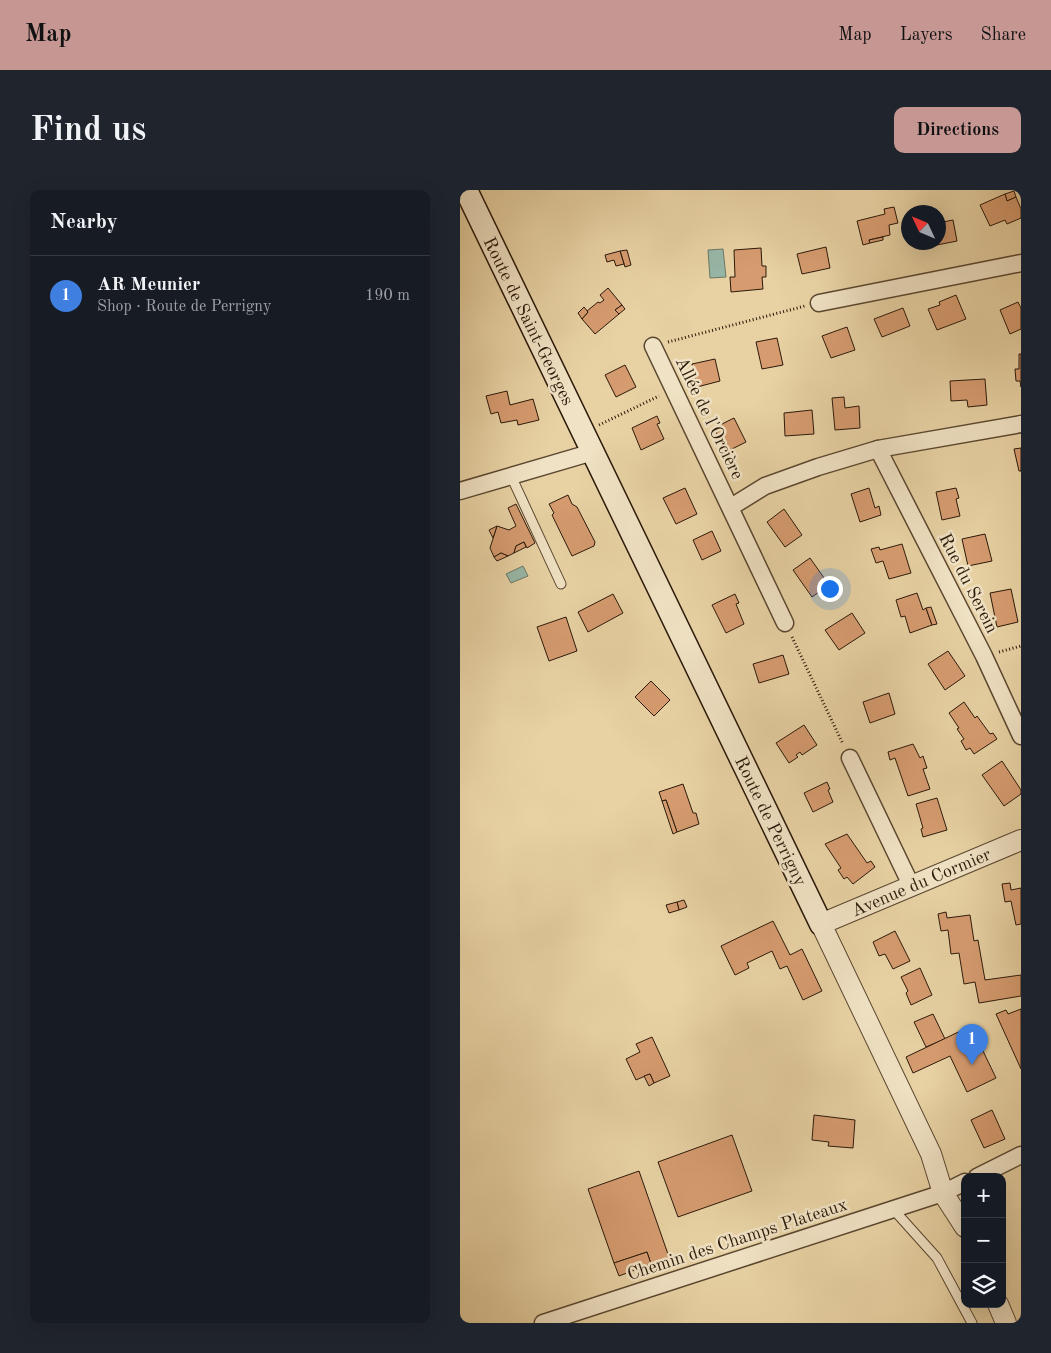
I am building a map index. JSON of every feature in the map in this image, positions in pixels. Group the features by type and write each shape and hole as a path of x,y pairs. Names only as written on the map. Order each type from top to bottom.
{"main road":[{"name":"Route de Saint-Georges","path":"466,190 588,442"},
{"name":"Route de Perrigny","path":"588,442 821,924"}],"street":[{"path":"819,303 1021,263"},
{"name":"Allée de l'Orcière","path":"653,346 785,623"},
{"name":"Allée de l'Orcière","path":"730,507 765,486 818,467 878,449 1021,424"},
{"path":"460,491 511,476 588,442"},
{"name":"Rue du Serein","path":"878,449 984,656 1021,736"},
{"path":"850,758 911,885"},
{"name":"Avenue du Cormier","path":"821,924 1021,840"},
{"name":"Route de Perrigny","path":"821,924 931,1154 943,1193 961,1221"},
{"path":"984,1173 1021,1155"},
{"name":"Chemin des Champs Plateaux","path":"543,1323 943,1193 961,1184"},
{"path":"1000,1308 1006,1323"}],"lane":[{"path":"511,476 561,584"},
{"path":"893,1209 936,1258 972,1323"}],"path":[{"path":"653,346 819,303"},
{"path":"588,442 674,388"},
{"path":"785,623 850,758"},
{"path":"984,656 1021,646"}],"shaded area":[{"path":"723,249 726,277 710,278 708,250"},
{"path":"523,566 528,576 511,583 506,574"}],"building":[{"path":"1014,191 1016,197 1007,201 1005,194"},
{"path":"1005,194 1007,201 1016,197 1021,209 1021,218 1007,224 1005,220 990,226 980,205"},
{"path":"894,207 898,223 889,225 890,235 869,240 870,243 863,245 857,221 885,214 884,209"},
{"path":"953,220 957,241 946,243 946,221"},
{"path":"883,237 883,240 870,243 869,240"},
{"path":"826,247 830,268 802,274 797,254"},
{"path":"761,248 762,266 766,266 766,277 762,277 763,289 731,292 730,277 735,277 734,250"},
{"path":"627,250 631,265 625,267 620,251"},
{"path":"620,251 624,264 616,266 614,260 607,262 605,255"},
{"path":"608,288 622,305 615,310 619,314 595,334 582,319 587,311 598,302 600,303 604,300 600,295"},
{"path":"956,295 966,319 937,330 928,309 940,305 939,302"},
{"path":"1018,302 1021,308 1021,329 1010,334 1000,310"},
{"path":"622,305 625,309 619,314 615,310"},
{"path":"584,307 588,312 582,319 578,313"},
{"path":"903,308 910,326 882,337 874,319"},
{"path":"847,327 855,350 831,358 822,336"},
{"path":"777,338 783,365 762,369 756,342"},
{"path":"1019,354 1021,354 1021,387 1020,381 1016,381 1015,369 1019,369"},
{"path":"715,359 720,381 697,387 692,364"},
{"path":"625,365 636,387 616,397 605,375"},
{"path":"985,379 987,405 968,407 967,400 951,401 950,381"},
{"path":"507,391 510,405 533,399 539,420 518,425 517,420 501,423 498,412 491,414 486,396"},
{"path":"844,397 845,408 859,406 860,428 835,430 832,398"},
{"path":"812,410 814,434 785,436 784,413"},
{"path":"657,416 660,423 657,424 664,439 641,450 632,428"},
{"path":"734,418 746,442 726,452 714,428"},
{"path":"1021,448 1021,471 1019,471 1014,449"},
{"path":"685,488 697,514 676,524 663,498"},
{"path":"869,488 875,508 879,506 881,515 860,522 851,494"},
{"path":"956,488 959,498 956,499 960,516 942,520 936,492"},
{"path":"568,495 572,504 577,507 595,542 594,546 572,556 552,515 554,513 549,504"},
{"path":"516,504 535,543 527,548 524,542 516,546 514,553 508,556 501,553 494,557 490,548 497,526 509,530 516,526 508,508"},
{"path":"784,509 802,535 785,547 767,522"},
{"path":"497,526 493,538 489,530"},
{"path":"712,531 721,551 702,560 693,540"},
{"path":"985,534 992,561 968,566 962,539"},
{"path":"524,542 526,547 514,553 516,546"},
{"path":"902,544 911,573 889,579 883,561 876,563 871,549 879,547 880,550"},
{"path":"501,553 508,556 497,561 494,557"},
{"path":"810,558 829,585 812,597 793,570"},
{"path":"1011,589 1018,622 997,627 990,593"},
{"path":"917,593 923,610 926,608 932,625 910,633 905,616 901,617 896,600"},
{"path":"613,594 623,613 588,632 578,612"},
{"path":"735,594 739,603 736,604 744,624 726,633 712,605"},
{"path":"931,607 937,624 932,625 926,608"},
{"path":"852,613 865,633 839,650 825,630"},
{"path":"566,617 577,651 549,661 537,627"},
{"path":"948,651 965,676 945,690 928,664"},
{"path":"783,655 789,674 759,683 753,664"},
{"path":"651,681 670,700 654,716 635,697"},
{"path":"889,693 895,714 870,723 863,702"},
{"path":"964,702 975,718 977,716 990,734 993,733 997,739 974,754 970,748 966,750 961,741 964,739 957,729 959,728 949,713"},
{"path":"804,725 817,745 802,755 800,752 796,755 798,757 789,763 776,743"},
{"path":"913,744 920,758 923,756 927,768 923,769 930,789 908,796 895,758 890,760 888,752"},
{"path":"1002,761 1021,790 1021,794 1004,806 982,775"},
{"path":"827,782 833,802 813,812 804,793"},
{"path":"683,784 699,824 677,832 666,800 662,801 659,792"},
{"path":"937,798 947,830 923,837 921,829 923,828 916,804"},
{"path":"666,800 677,832 673,834 662,801"},
{"path":"847,834 867,863 871,861 875,867 853,884 847,877 844,879 838,870 841,868 825,844"},
{"path":"1010,883 1011,890 1021,888 1021,924 1016,925 1011,901 1005,902 1002,884"},
{"path":"684,900 687,907 679,910 677,902"},
{"path":"677,902 679,910 669,913 666,905"},
{"path":"946,912 947,918 970,915 974,941 978,940 985,980 1021,975 1021,996 979,1003 975,982 964,984 959,953 951,954 948,930 941,931 938,914"},
{"path":"773,921 790,955 802,949 822,991 803,1000 787,966 780,969 772,951 747,963 749,968 735,975 721,946"},
{"path":"895,931 910,961 893,969 885,954 879,956 873,942"},
{"path":"920,968 932,995 911,1005 906,993 908,991 901,977"},
{"path":"1021,1009 1021,1069 996,1014 1006,1010 1008,1014"},
{"path":"933,1014 945,1039 926,1047 914,1022"},
{"path":"971,1026 996,1078 967,1092 950,1056 913,1073 906,1057"},
{"path":"652,1037 670,1076 654,1083 650,1074 636,1080 626,1059 640,1052 636,1044"},
{"path":"650,1074 654,1083 649,1086 644,1076"},
{"path":"992,1110 1005,1139 984,1148 971,1120"},
{"path":"814,1115 855,1120 853,1148 828,1146 829,1142 812,1140"},
{"path":"732,1135 752,1191 678,1217 658,1162"},
{"path":"639,1171 669,1257 651,1264 647,1252 614,1263 588,1189"},
{"path":"647,1252 651,1264 619,1276 614,1263"}],"place":[{"name":"AR Meunier","path":"972,1065"}]}
